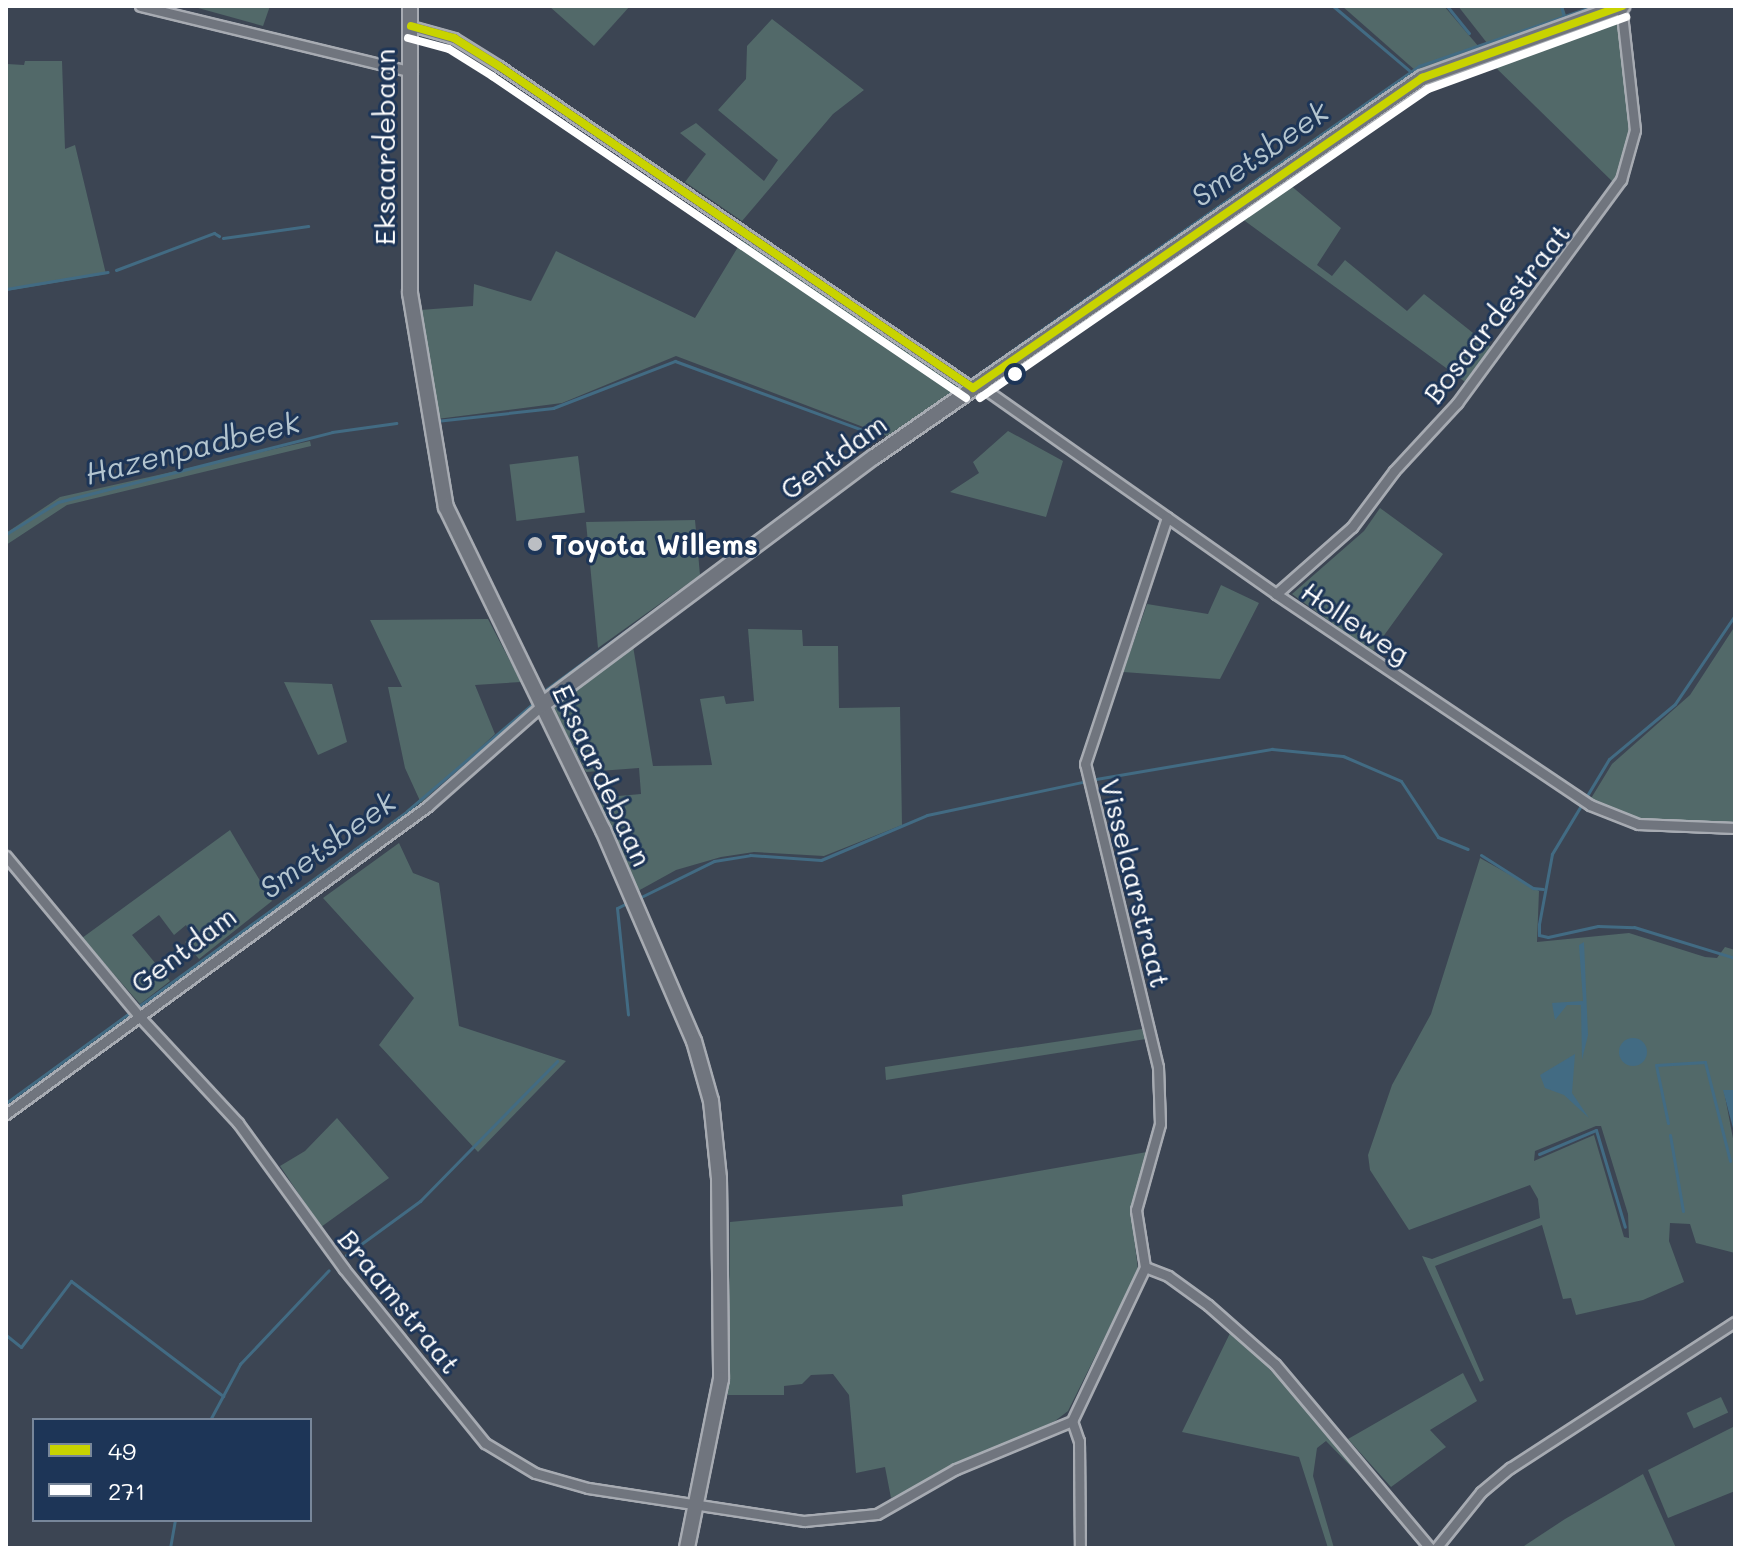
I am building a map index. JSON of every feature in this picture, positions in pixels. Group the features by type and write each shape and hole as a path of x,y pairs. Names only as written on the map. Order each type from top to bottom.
{"main road":[{"name":"Eksaardebaan","path":"410,6 411,308 441,488 464,553 603,830 707,1082 719,1178 721,1379 687,1548"},
{"name":"Gentdam","path":"542,705 755,543 976,386 1422,78 1622,6"}],"street":[{"path":"140,6 412,72"},
{"name":"Bosaardestraat","path":"1276,594 1352,527 1394,471 1457,403 1621,180 1635,130 1622,6"},
{"name":"Holleweg","path":"411,26 454,38 499,66 976,386 1276,594 1590,805 1638,824 1735,828"},
{"name":"Visselaarstraat","path":"1145,1267 1136,1210 1160,1124 1158,1067 1085,764 1167,517"},
{"name":"Gentdam","path":"6,1114 428,806 542,705"},
{"name":"Braamstraat","path":"6,856 138,1015 248,1136 338,1261 428,1368 477,1436 517,1464 562,1482 696,1503"},
{"path":"696,1503 804,1521 877,1514 956,1469 1072,1421 1145,1267 1168,1276 1208,1305 1275,1364 1430,1548"},
{"path":"1436,1548 1481,1492 1510,1468 1735,1322"},
{"path":"1072,1421 1079,1441 1080,1548"}],"green space":[{"path":"191,6 270,6 263,26"},
{"path":"549,6 630,6 594,46"},
{"path":"1342,6 1444,6 1479,47 1416,71"},
{"path":"1458,6 1563,6 1567,18 1487,43"},
{"path":"1617,16 1632,137 1616,185 1489,61"},
{"path":"772,19 864,90 833,114 742,221 685,182 706,154 680,133 696,123 764,181 778,160 718,110 746,79 747,46"},
{"path":"25,61 62,61 65,149 75,145 106,274 6,291 7,64 24,65"},
{"path":"1283,179 1341,228 1317,265 1332,276 1345,260 1407,311 1424,294 1492,348 1468,384 1234,213"},
{"path":"744,237 960,388 887,436 676,356 562,403 437,419 420,310 473,306 474,284 531,301 556,251 695,318"},
{"path":"1008,431 1063,461 1046,517 950,492 979,473 973,462"},
{"path":"310,441 311,446 67,505 6,545 6,533 60,497"},
{"path":"578,456 585,513 516,521 510,464"},
{"path":"1380,508 1443,554 1372,652 1292,594 1364,531"},
{"path":"695,520 700,575 598,648 586,522"},
{"path":"1221,585 1259,603 1220,679 1123,672 1147,604 1208,614"},
{"path":"488,619 521,682 475,685 495,734 421,803 405,768 388,687 402,687 370,620"},
{"path":"1735,626 1735,824 1636,820 1590,800 1612,764 1690,695"},
{"path":"748,629 802,630 803,646 838,646 839,708 900,707 902,825 824,856 754,852 721,857 676,870 638,891 596,798 641,794 639,768 586,772 553,707 633,646 653,766 712,765 700,699 724,696 726,704 754,701"},
{"path":"284,682 332,684 347,742 318,755"},
{"path":"230,830 272,901 199,959 185,942 192,936 186,925 174,935 159,915 132,935 170,981 140,1004 82,938"},
{"path":"399,843 413,873 439,883 459,1026 566,1061 478,1152 379,1045 414,998 323,898"},
{"path":"1480,858 1539,891 1537,942 1629,933 1705,957 1717,958 1725,947 1735,950 1735,1090 1724,1091 1735,1149 1735,1253 1696,1243 1690,1224 1670,1223 1669,1241 1684,1282 1643,1300 1576,1315 1571,1298 1563,1299 1542,1225 1435,1266 1484,1380 1480,1382 1422,1256 1432,1259 1540,1218 1538,1199 1530,1185 1409,1230 1370,1170 1368,1155 1392,1085 1431,1014","holes":["1601,1126 1628,1214 1629,1238 1624,1237 1594,1135 1534,1161 1535,1151"]},
{"path":"1142,1029 1146,1039 886,1080 885,1067"},
{"path":"337,1118 389,1178 321,1227 280,1166 305,1151"},
{"path":"1147,1152 1131,1212 1138,1270 1068,1411 1055,1421 891,1498 885,1467 856,1473 849,1395 833,1374 811,1375 802,1384 784,1386 784,1395 728,1395 730,1222 903,1206 902,1195"},
{"path":"1232,1329 1377,1484 1371,1487 1326,1441 1317,1448 1313,1476 1334,1548 1328,1548 1299,1457 1182,1432"},
{"path":"1463,1373 1477,1401 1430,1430 1446,1447 1391,1487 1348,1439"},
{"path":"1721,1397 1728,1412 1694,1428 1687,1413"},
{"path":"1735,1426 1735,1491 1668,1518 1648,1470"},
{"path":"1643,1474 1676,1548 1521,1548 1565,1519"}],"water":[{"path":"1584,942 1588,1035 1582,1060 1581,1005 1567,1005 1555,1020 1552,1003 1583,1001 1579,945"},
{"path":"1633,1038 1643,1042 1647,1052 1643,1062 1633,1066 1623,1062 1619,1052 1623,1042"},
{"path":"1575,1054 1572,1093 1589,1118 1564,1095 1545,1088 1540,1075"},
{"path":"1723,1090 1735,1090 1735,1136"}],"waterway":[{"path":"1333,6 1411,72"},
{"path":"1447,6 1469,33"},
{"path":"1561,6 1564,17"},
{"name":"Smetsbeek","path":"971,379 1419,66 1593,6"},
{"path":"223,238 308,226"},
{"path":"116,270 214,233 219,236"},
{"path":"6,289 108,272"},
{"name":"Hazenpadbeek","path":"436,421 553,408 675,361 871,433"},
{"name":"Smetsbeek","path":"886,440 959,387"},
{"name":"Hazenpadbeek","path":"6,534 58,502 332,432 396,423"},
{"name":"Smetsbeek","path":"544,691 819,490"},
{"path":"1735,615 1675,704 1609,759 1552,854 1539,924 1539,935 1548,937 1598,926 1634,927 1735,958"},
{"name":"Smetsbeek","path":"139,1006 407,811 531,705"},
{"path":"1090,780 1272,749 1343,756 1401,781 1438,837 1468,849"},
{"path":"639,898 714,861 750,855 821,860 927,815 1082,782"},
{"path":"1481,855 1533,888 1543,889"},
{"path":"625,904 617,908 628,1014"},
{"name":"Smetsbeek","path":"6,1103 128,1014"},
{"path":"346,1255 420,1201 557,1061"},
{"path":"1668,1123 1656,1065 1705,1062 1730,1161"},
{"path":"1539,1154 1596,1130 1625,1227"},
{"path":"1670,1135 1683,1211"},
{"path":"211,1418 240,1364 329,1270"},
{"path":"6,1335 21,1347 71,1281 223,1396"},
{"path":"170,1548 175,1522"}],"transit line":[{"name":"49","path":"973,388 1422,78 1622,6"},
{"name":"271","path":"980,398 1428,89 1626,17"},
{"name":"49","path":"411,26 454,38 499,66 973,388"},
{"name":"271","path":"408,38 449,49 492,76 966,398"}],"place":[{"name":"Toyota Willems","path":"535,544"}]}
